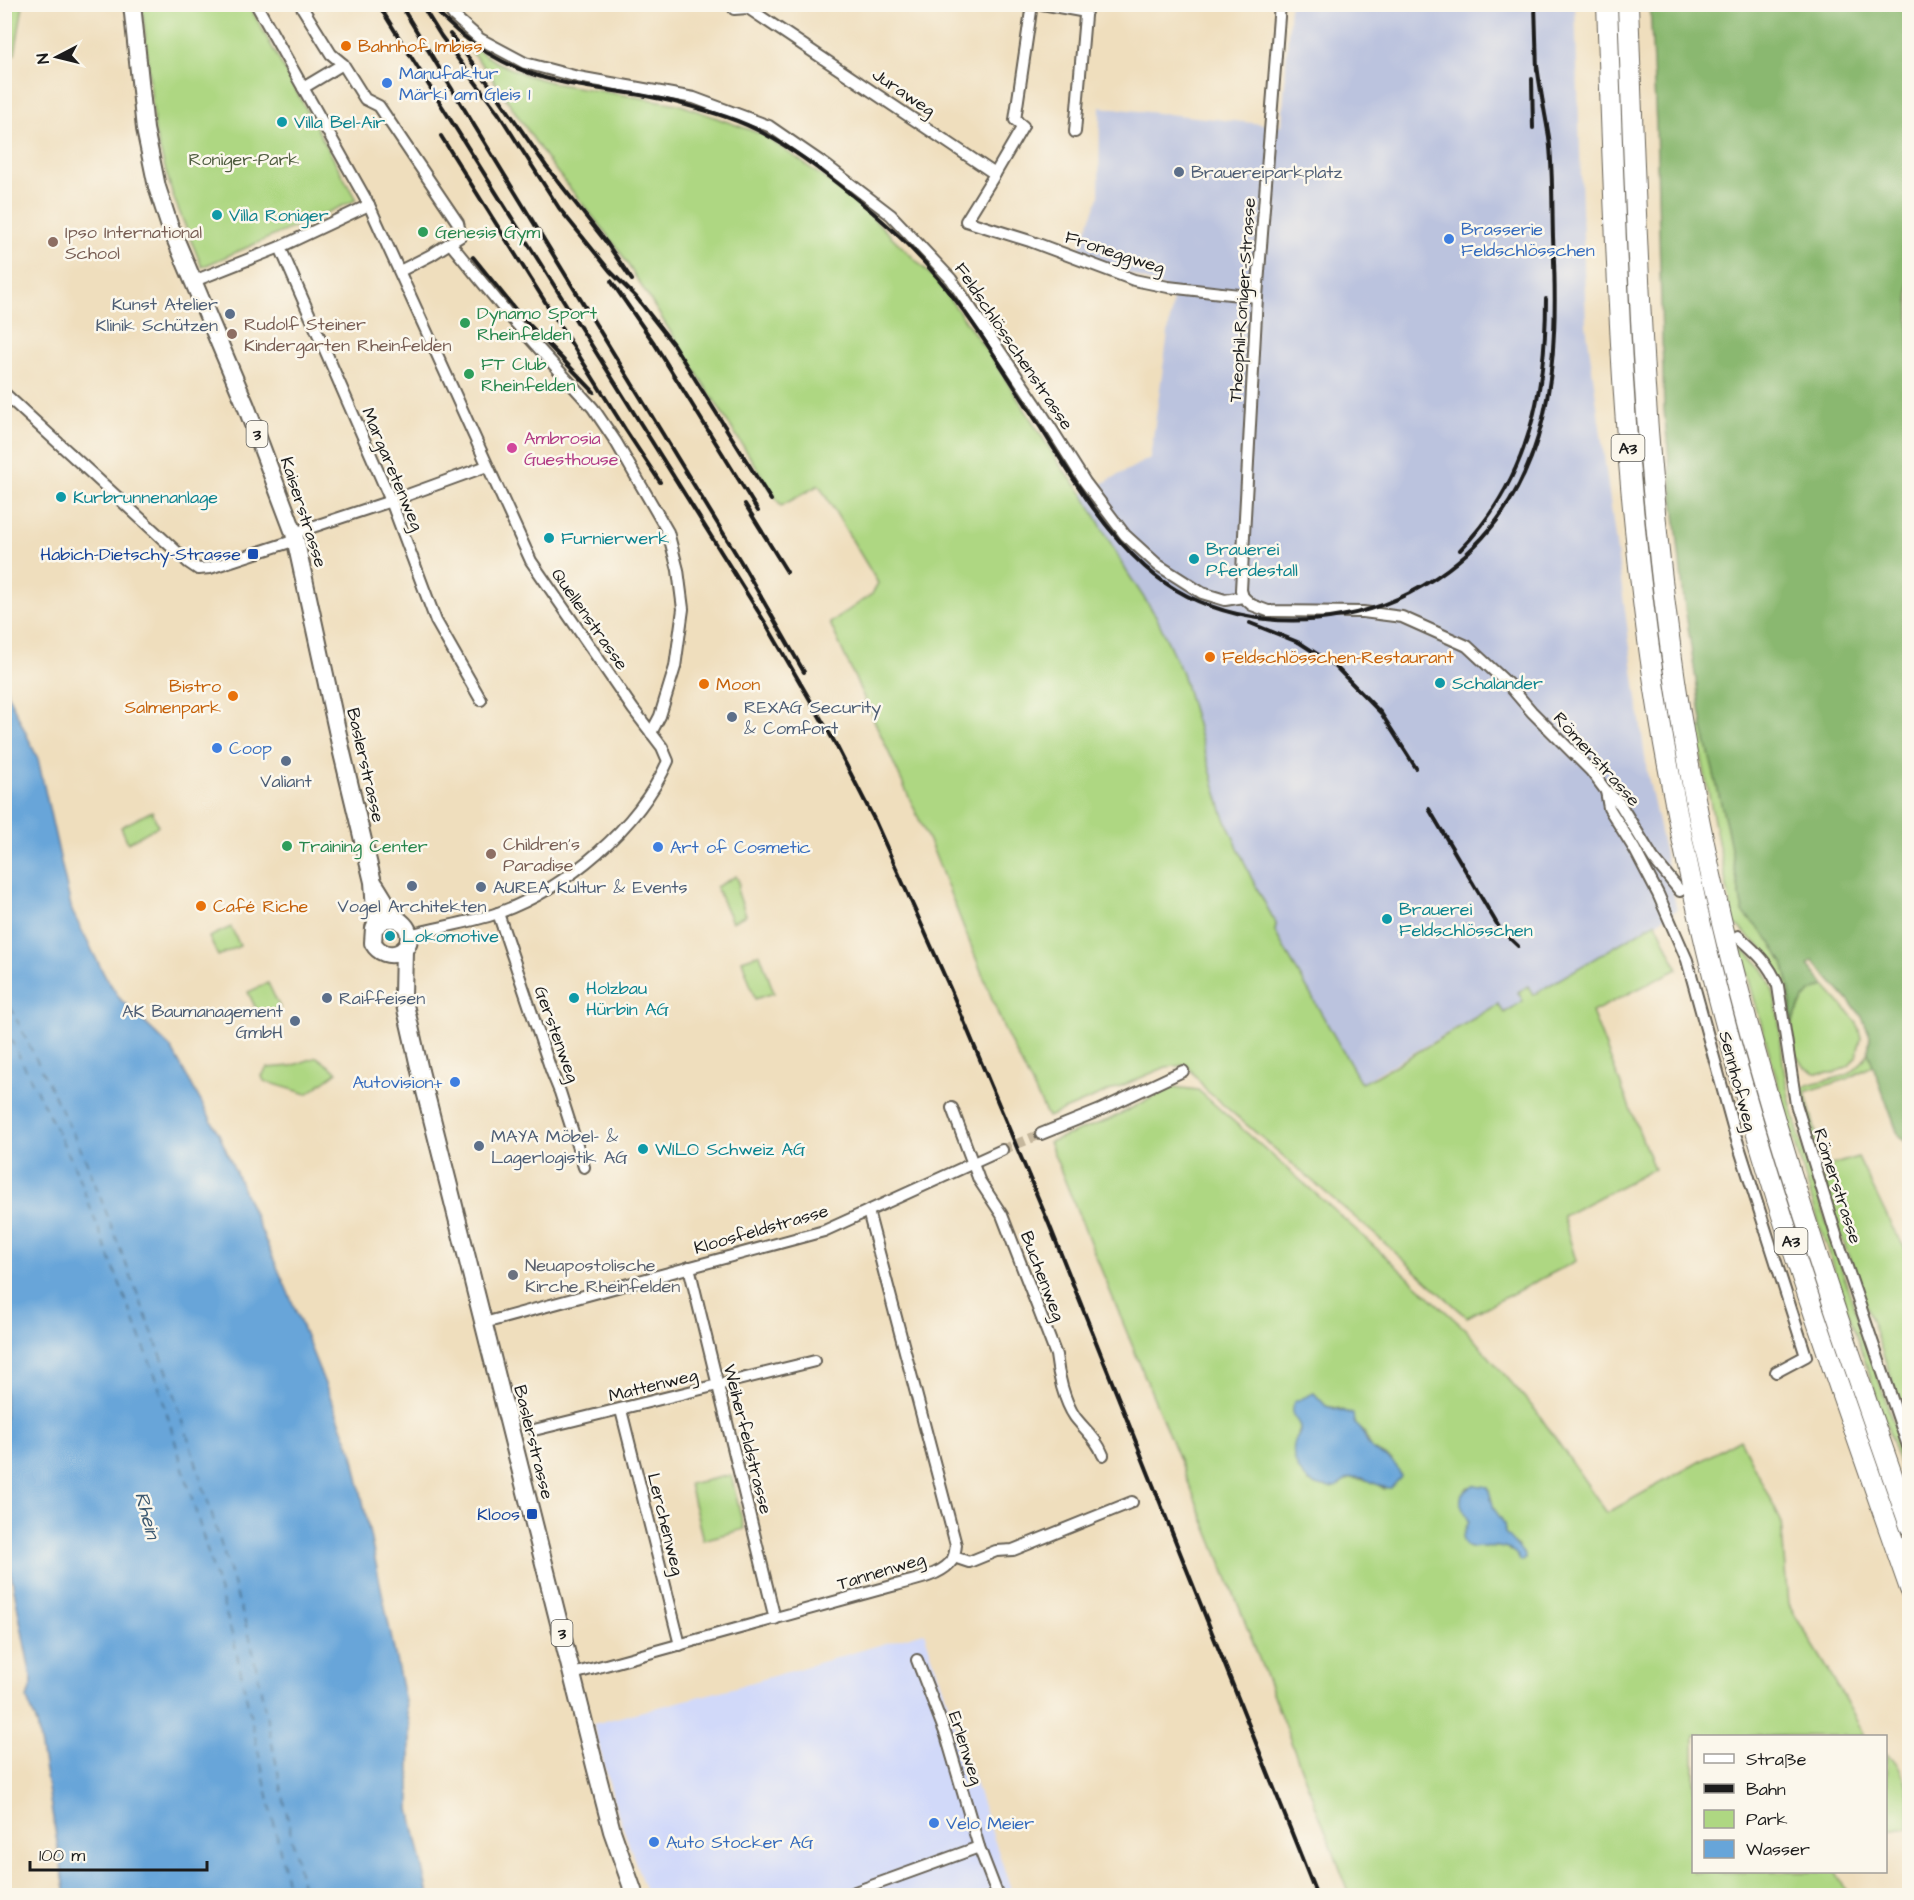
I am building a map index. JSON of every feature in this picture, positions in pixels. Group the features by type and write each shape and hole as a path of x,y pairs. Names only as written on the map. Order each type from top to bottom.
{"highway":[{"name":"A3","path":"1607,4 1617,275 1632,500 1647,634 1664,744 1702,930 1742,1082 1806,1287 1910,1589"},
{"name":"A3","path":"1628,4 1638,274 1647,423 1662,588 1686,752 1718,908 1763,1082 1809,1232 1910,1526"}],"main road":[{"name":"Kaiserstrasse","path":"132,4 145,129 157,187 169,224 246,406 295,537 322,657"},
{"name":"Baslerstrasse","path":"322,657 373,882 376,925"},
{"name":"Baslerstrasse","path":"373,882 397,919"},
{"path":"385,919 397,919 405,925 407,942 396,954 383,953 373,943 373,932 376,925 385,919"},
{"name":"Baslerstrasse","path":"403,996 407,942"},
{"name":"Baslerstrasse","path":"383,953 403,996 612,1831 635,1896"}],"street":[{"name":"Quellenstrasse","path":"256,4 369,205 531,561 627,701 662,747 668,761 660,780 618,834 584,865 543,891 498,913 407,942"},
{"path":"300,4 331,54 343,64 364,99 379,106 458,223 461,236 400,271"},
{"name":"Feldschlösschenstrasse","path":"445,4 454,16 480,39 525,63 578,77 694,98 769,126 827,166 891,215 951,279 1085,482 1125,535 1158,565 1202,593 1225,600 1243,597"},
{"path":"995,174 1023,126 1015,120 1032,4"},
{"path":"1042,4 1086,8 1075,132"},
{"name":"Theophil-Roniger-Strasse","path":"1243,597 1241,590 1257,297 1280,4"},
{"name":"Juraweg","path":"734,9 748,8 995,174"},
{"path":"303,88 343,64"},
{"name":"Froneggweg","path":"995,174 966,221 1030,241 1134,280 1168,287 1257,297"},
{"path":"194,281 280,247 369,205"},
{"path":"450,243 513,320 593,408 622,451 668,532 678,570 683,609 675,667 660,716 651,733"},
{"name":"Margaretenweg","path":"280,247 391,501 436,621 481,700"},
{"path":"4,393 198,569 210,568 486,466"},
{"name":"Römerstrasse","path":"1243,597 1252,605 1268,611 1363,612 1402,617 1467,646 1508,684 1532,712 1591,771 1605,791 1620,804 1653,858 1680,891"},
{"name":"Sennhofweg","path":"1605,791 1609,808 1659,894 1687,960 1735,1134 1806,1356 1776,1371"},
{"name":"Gerstenweg","path":"498,913 584,1167"},
{"name":"Römerstrasse","path":"1738,936 1763,959 1778,986 1791,1078 1801,1124 1910,1452"},
{"path":"1041,1134 1098,1111 1183,1071"},
{"name":"Buchenweg","path":"952,1108 979,1180 1002,1215 1056,1355 1058,1375 1074,1415 1099,1444 1103,1455"},
{"name":"Kloosfeldstrasse","path":"484,1323 824,1231 1002,1150"},
{"path":"868,1211 956,1545 954,1557 969,1562 996,1551 1013,1550 1132,1503"},
{"name":"Weiherfeldstrasse","path":"689,1267 775,1620"},
{"name":"Mattenweg","path":"534,1430 815,1361"},
{"name":"Lerchenweg","path":"621,1410 680,1645"},
{"name":"Tannenweg","path":"573,1674 775,1620 938,1571 950,1563 954,1557"},
{"name":"Erlenweg","path":"917,1660 946,1735 979,1847 998,1896"},
{"path":"844,1896 979,1847"}],"shaded area":[{"name":"Brauerei Feldschlösschen","path":"1290,5 1575,5 1586,324 1647,772 1677,910 1533,995 1527,987 1518,992 1523,1001 1503,1013 1497,1004 1361,1083 1275,931 1276,924 1251,877 1223,814 1182,673 1156,616 1127,572 1083,494 1150,458 1174,292 1078,252 1099,197 1100,107 1282,126"},
{"path":"924,1632 1013,1895 647,1895 616,1808 593,1724 736,1687"}],"green space":[{"path":"5,4 23,5 15,54 8,56 5,54"},
{"name":"Roniger-Park","path":"142,5 249,5 356,200 202,267 173,196 155,133"},
{"path":"1650,5 1909,5 1909,1144 1899,1137 1868,1052 1870,1036 1861,1015 1813,961 1808,965 1825,986 1807,995 1792,1024 1790,991 1784,965 1771,942 1743,912 1727,828 1703,728 1684,600 1664,410 1656,125"},
{"path":"471,46 496,62 526,75 558,84 678,104 761,134 853,199 937,281 992,358 1062,468 1083,494 1127,572 1156,616 1182,673 1223,814 1251,877 1276,924 1275,932 1361,1083 1377,1076 1498,1004 1504,1013 1523,1001 1518,992 1528,986 1533,995 1656,922 1678,969 1592,1012 1654,1169 1563,1216 1576,1261 1467,1317 1379,1238 1207,1091 1187,1065 1166,1067 1048,1117 1004,1029 933,850 830,623 872,594 878,583 819,485 781,506 616,246 549,162 488,72 468,48"},
{"path":"1703,728 1727,828 1743,912 1771,942 1784,965 1790,991 1792,1022 1807,996 1825,986 1857,1022 1861,1038 1856,1057 1849,1066 1834,1073 1815,1073 1803,1066 1795,1054 1788,997 1779,971 1766,952 1734,923 1696,729"},
{"path":"152,811 158,826 128,843 121,827"},
{"path":"736,876 739,882 738,893 746,915 732,922 716,887"},
{"path":"231,927 240,946 218,956 209,937"},
{"path":"1740,948 1754,958 1764,971 1776,1002 1787,1089 1796,1125 1834,1247 1909,1470 1909,1492 1825,1243"},
{"path":"760,954 774,993 755,999 742,960"},
{"path":"268,983 280,1008 260,1017 248,992"},
{"path":"1868,1052 1874,1065 1847,1079 1805,1092 1825,1167 1858,1157 1892,1227 1909,1255 1909,1428 1842,1238 1800,1092 1812,1083 1842,1076 1852,1071 1861,1064"},
{"path":"317,1057 337,1072 307,1094 264,1081 262,1076 267,1068 291,1066"},
{"path":"1173,1087 1198,1090 1465,1329 1537,1412 1607,1513 1740,1439 1781,1521 1788,1604 1864,1735 1692,1735 1692,1873 1837,1873 1848,1895 1350,1895 1236,1599 1049,1142 1108,1120","holes":["1314,1393 1326,1406 1348,1413 1354,1423 1364,1432 1372,1449 1392,1460 1384,1489 1372,1481 1351,1478 1331,1487 1309,1482 1294,1444","1488,1487 1494,1509 1504,1523 1508,1538 1519,1547 1519,1556 1509,1549 1489,1546 1470,1548 1462,1538 1469,1521 1461,1501 1467,1488"]},
{"path":"731,1475 744,1529 703,1540 689,1484"},
{"path":"1887,1754 1900,1769 1907,1787 1909,1828 1887,1831"}],"water":[{"name":"Rhein","path":"4,680 8,695 38,759 72,911 105,976 121,1000 171,1048 219,1134 291,1299 353,1454 410,1726 410,1809 429,1895 66,1895 37,1724 27,1699 32,1682 5,1543"},
{"path":"1314,1393 1326,1406 1353,1414 1354,1423 1363,1433 1370,1447 1392,1461 1401,1477 1391,1488 1356,1477 1330,1488 1306,1479 1298,1469 1294,1457 1294,1444 1300,1427 1293,1415 1292,1407 1294,1402"},
{"path":"1475,1485 1488,1487 1494,1509 1504,1523 1505,1533 1525,1555 1523,1562 1506,1548 1491,1546 1470,1548 1465,1545 1462,1538 1469,1521 1461,1505 1461,1498 1462,1493"}],"ferry route":[{"path":"4,994 86,1160 169,1376 250,1638 304,1896"},
{"path":"4,1026 73,1163 157,1380 234,1641 290,1896"}],"tunnel":[{"path":"1002,1150 1041,1134"}],"railway":[{"path":"378,4 766,624 835,743 875,821 950,988 1049,1224 1317,1896"},
{"path":"400,4 741,562 804,672"},
{"path":"421,4 441,36 499,114 559,208 610,271 636,297 673,344 771,500"},
{"path":"430,4 457,31 473,43 489,54 524,71 561,82 671,101 735,120 754,128 810,162 864,205 938,278 979,332 1088,501 1129,552 1166,583 1188,596 1212,607 1263,619 1315,620 1341,616 1370,609 1411,593 1448,569 1483,537 1510,501 1530,461 1543,419 1551,375 1555,283 1549,137 1537,65"},
{"path":"1535,4 1537,71"},
{"path":"450,34 632,280"},
{"path":"1532,79 1533,128"},
{"path":"441,136 660,482"},
{"path":"473,257 519,314 594,392"},
{"path":"611,281 654,343 758,511"},
{"path":"1460,550 1483,523 1502,495 1529,434 1542,368 1546,299"},
{"path":"745,504 787,572"},
{"path":"1250,623 1300,643 1334,665 1381,713 1416,768"},
{"path":"1429,809 1500,929 1518,946"}],"place":[{"name":"Bahnhof Imbiss","path":"346,46"},
{"name":"Manufaktur Märki am Gleis 1","path":"387,83"},
{"name":"Villa Bel-Air","path":"282,122"},
{"name":"Brauereiparkplatz","path":"1179,172"},
{"name":"Villa Roniger","path":"217,215"},
{"name":"Genesis Gym","path":"423,232"},
{"name":"Brasserie Feldschlösschen","path":"1449,239"},
{"name":"Ipso International School","path":"53,242"},
{"name":"Kunst Atelier Klinik Schützen","path":"230,314"},
{"name":"Dynamo Sport Rheinfelden","path":"465,323"},
{"name":"Rudolf Steiner Kindergarten Rheinfelden","path":"232,334"},
{"name":"FT Club Rheinfelden","path":"469,374"},
{"name":"Ambrosia Guesthouse","path":"512,448"},
{"name":"Kurbrunnenanlage","path":"61,497"},
{"name":"Furnierwerk","path":"549,538"},
{"name":"Habich-Dietschy-Strasse","path":"253,554"},
{"name":"Brauerei Pferdestall","path":"1194,559"},
{"name":"Feldschlösschen-Restaurant","path":"1210,657"},
{"name":"Schalander","path":"1440,683"},
{"name":"Moon","path":"704,684"},
{"name":"Bistro Salmenpark","path":"233,696"},
{"name":"REXAG Security & Comfort","path":"732,717"},
{"name":"Coop","path":"217,748"},
{"name":"Valiant","path":"286,761"},
{"name":"Training Center","path":"287,846"},
{"name":"Art of Cosmetic","path":"658,847"},
{"name":"Children's Paradise","path":"491,854"},
{"name":"Vogel Architekten","path":"412,886"},
{"name":"AUREA Kultur & Events","path":"481,887"},
{"name":"Café Riche","path":"201,906"},
{"name":"Brauerei Feldschlösschen","path":"1387,919"},
{"name":"Lokomotive","path":"390,936"},
{"name":"Raiffeisen","path":"327,998"},
{"name":"Holzbau Hürbin AG","path":"574,998"},
{"name":"AK Baumanagement GmbH","path":"295,1021"},
{"name":"Autovision+","path":"455,1082"},
{"name":"MAYA Möbel- & Lagerlogistik AG","path":"479,1146"},
{"name":"WILO Schweiz AG","path":"643,1149"},
{"name":"Neuapostolische Kirche Rheinfelden","path":"513,1275"},
{"name":"Kloos","path":"532,1514"},
{"name":"Velo Meier","path":"934,1823"},
{"name":"Auto Stocker AG","path":"654,1842"}]}
